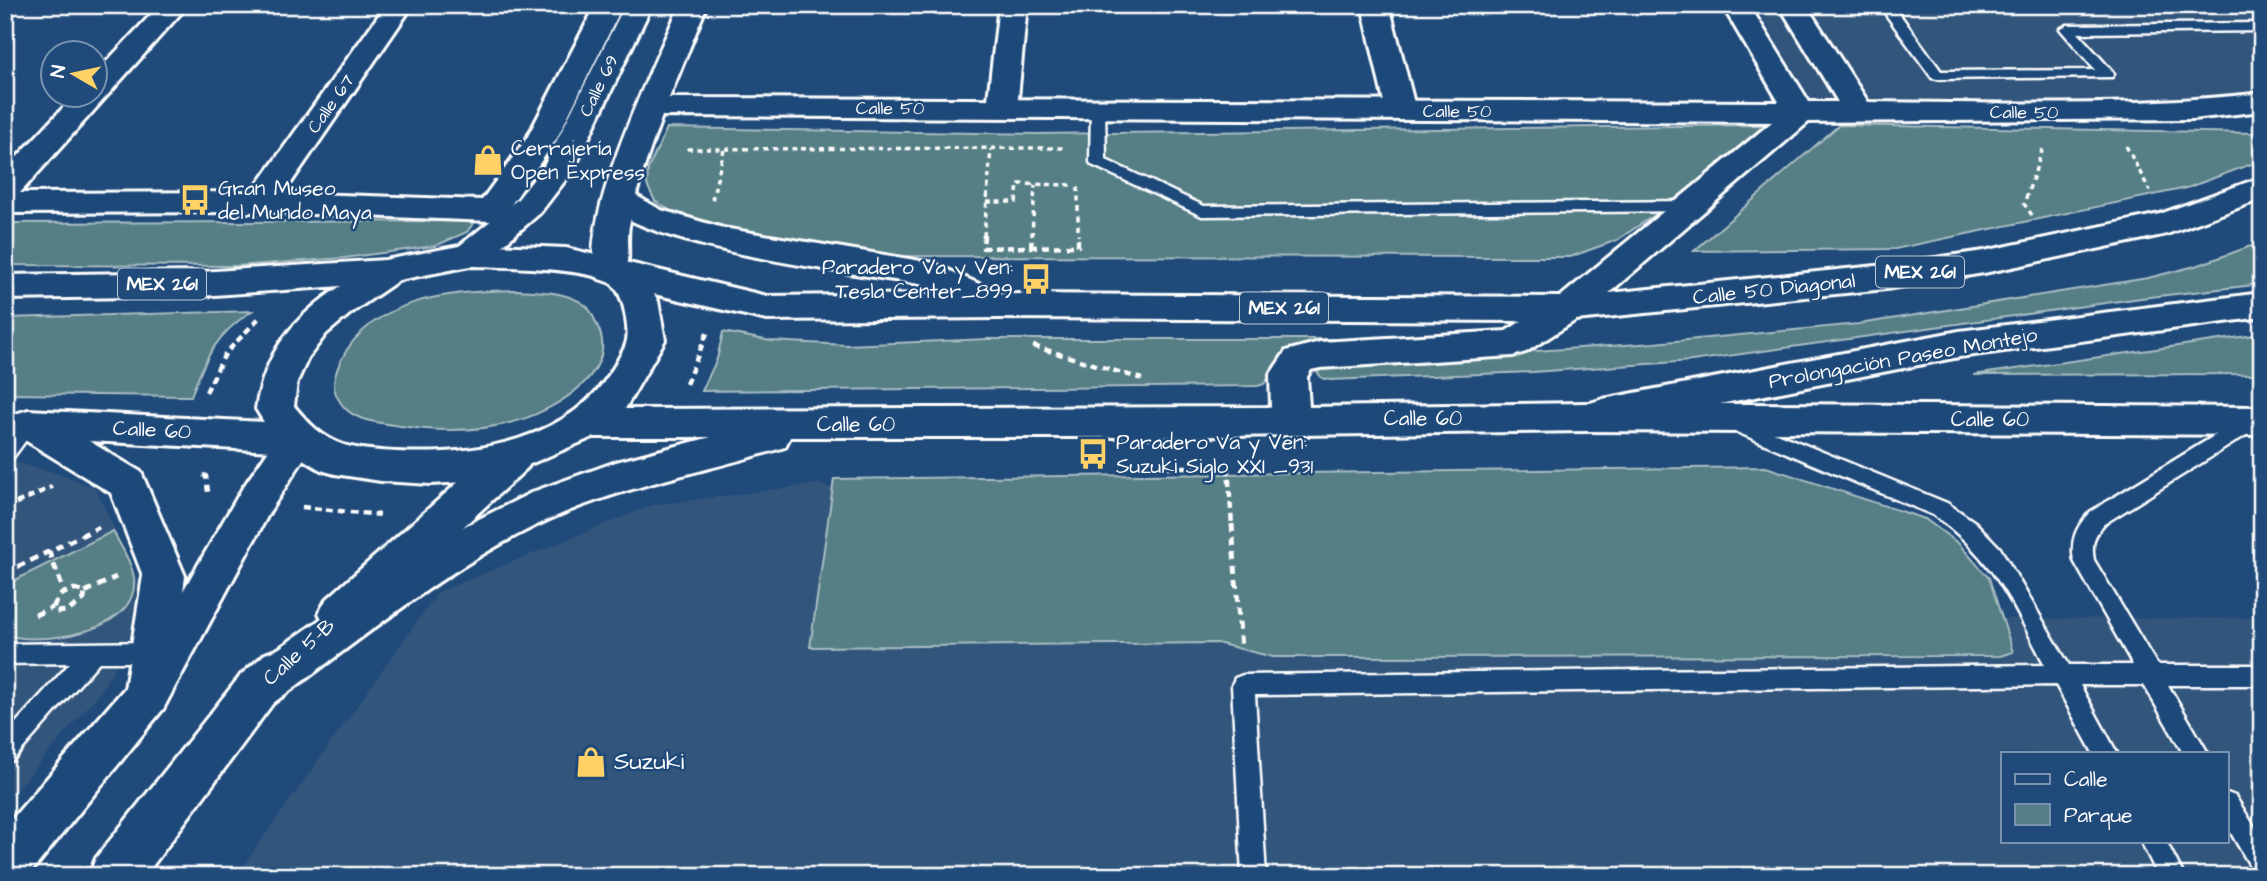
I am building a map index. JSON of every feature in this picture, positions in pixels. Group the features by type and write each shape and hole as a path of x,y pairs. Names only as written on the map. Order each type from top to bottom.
{"main road":[{"path":"108,79 176,5"},
{"name":"Calle 67","path":"261,202 400,5"},
{"name":"Calle 69","path":"261,202 491,211 537,149 610,5"},
{"name":"Calle 69","path":"470,256 529,206 558,169 639,5"},
{"path":"617,273 612,231 619,199 651,107 694,5"},
{"path":"1002,108 1013,5"},
{"path":"1375,5 1401,111"},
{"path":"1291,419 1288,375 1299,360 1320,355 1513,343 1568,309 1801,113 1735,5"},
{"path":"1792,5 1859,112"},
{"name":"Calle 50","path":"651,107 1801,113 2193,110 2262,102"},
{"path":"5,190 81,108"},
{"name":"Calle 50 Diagonal","path":"1568,309 1886,277 2056,247 2167,223 2262,187"},
{"path":"619,199 649,217 723,239 933,275 1000,306"},
{"path":"5,202 261,202"},
{"path":"509,255 566,260 617,273 642,301 647,340 617,394 575,430 514,456 466,467 431,469 381,466 335,459 298,438 275,409 279,382 292,353 313,325 389,270 470,256 509,255"},
{"name":"MEX 261","path":"5,287 200,284 389,270"},
{"name":"MEX 261","path":"617,273 767,308 1000,306 1568,309"},
{"name":"Prolongación Paseo Montejo","path":"1587,416 1959,344 2262,305"},
{"name":"Calle 60","path":"585,423 1155,423 1587,416 2258,421"},
{"path":"17,424 127,483 164,576 151,674"},
{"name":"Calle 60","path":"17,424 298,438"},
{"path":"257,689 442,556 548,502 616,477 821,425"},
{"path":"5,865 151,674 256,500 298,438"},
{"name":"Calle 5-B","path":"114,876 257,689 514,456"}],"lane":[{"path":"1886,5 1937,75 2107,74 2067,29 2262,27"},
{"path":"1098,109 1098,162 1202,211 1690,206"},
{"path":"1720,417 1940,509 1968,527 1993,554 2104,752"},
{"path":"2195,752 2084,561 2081,546 2085,530 2097,518 2258,421"},
{"path":"5,454 17,424"},
{"path":"5,654 93,653 151,674"},
{"path":"5,752 93,653"},
{"path":"1254,876 1243,685 2149,674 2262,675"},
{"path":"2228,806 2262,862"},
{"path":"2154,842 2172,876"}],"path":[{"path":"2018,111 2042,151 2024,204 2056,247"},
{"path":"2108,112 2167,223"},
{"path":"687,149 1066,148"},
{"path":"712,202 724,149"},
{"path":"987,202 1016,202 1018,184 1078,185 1078,246 983,248 991,149"},
{"path":"1031,247 1035,185"},
{"path":"205,396 225,354 265,312"},
{"path":"684,388 709,328"},
{"path":"1022,343 1153,382"},
{"path":"1156,467 1228,467 1243,685"},
{"path":"194,473 206,475 209,502"},
{"path":"5,508 63,482"},
{"path":"291,505 346,514 384,516"},
{"path":"5,573 138,509"},
{"path":"49,551 64,592"},
{"path":"85,592 126,572"},
{"path":"79,589 85,592 84,599 76,607 56,612 53,604 64,592 79,589"}],"shaded area":[{"path":"1754,5 2262,5 2262,86 2243,93 2191,103 1813,102"},
{"path":"5,460 57,473 96,489 142,589 136,622 122,656 98,695 5,803"},
{"path":"818,484 1229,620 2262,618 2262,876 236,876 438,592 652,505"}],"green space":[{"path":"1765,125 1671,204 1617,240 1570,257 882,256 689,222 655,201 647,185 648,169 667,128 1035,134"},
{"path":"1839,125 2255,133 2262,130 2262,160 2187,188 1895,249 1694,251"},
{"path":"475,221 467,232 435,246 344,258 236,266 5,265 5,223"},
{"path":"2262,242 2262,284 2141,298 1692,361 1532,372 1330,380 1322,378 1318,373 1321,367 1328,365 1654,343 1859,324 2148,278 2199,265"},
{"path":"518,290 553,293 578,300 591,312 598,327 602,343 600,359 592,373 566,398 520,420 457,430 426,429 370,421 349,412 336,395 335,375 341,360 355,339 373,322 418,301 468,292"},
{"path":"252,311 220,338 191,396 5,394 5,318"},
{"path":"723,332 771,341 847,345 989,339 1413,339 1276,368 1264,384 1258,386 702,391 717,359"},
{"path":"2262,334 2262,374 1973,375"},
{"path":"1766,467 1925,519 1959,544 1989,578 2013,652 2000,656 1273,657 1217,643 810,647 834,479"},
{"path":"113,531 134,579 129,602 117,615 101,625 61,637 21,638 5,635 5,585"}],"place":[{"name":"Cerrajería Open Express","path":"488,160"},
{"name":"Gran Museo del Mundo Maya","path":"195,200"},
{"name":"Paradero Va y Ven: Tesla Center_899","path":"1036,279"},
{"name":"Paradero Va y Ven: Suzuki Siglo XXI _931","path":"1093,454"},
{"name":"Suzuki","path":"591,762"}]}
